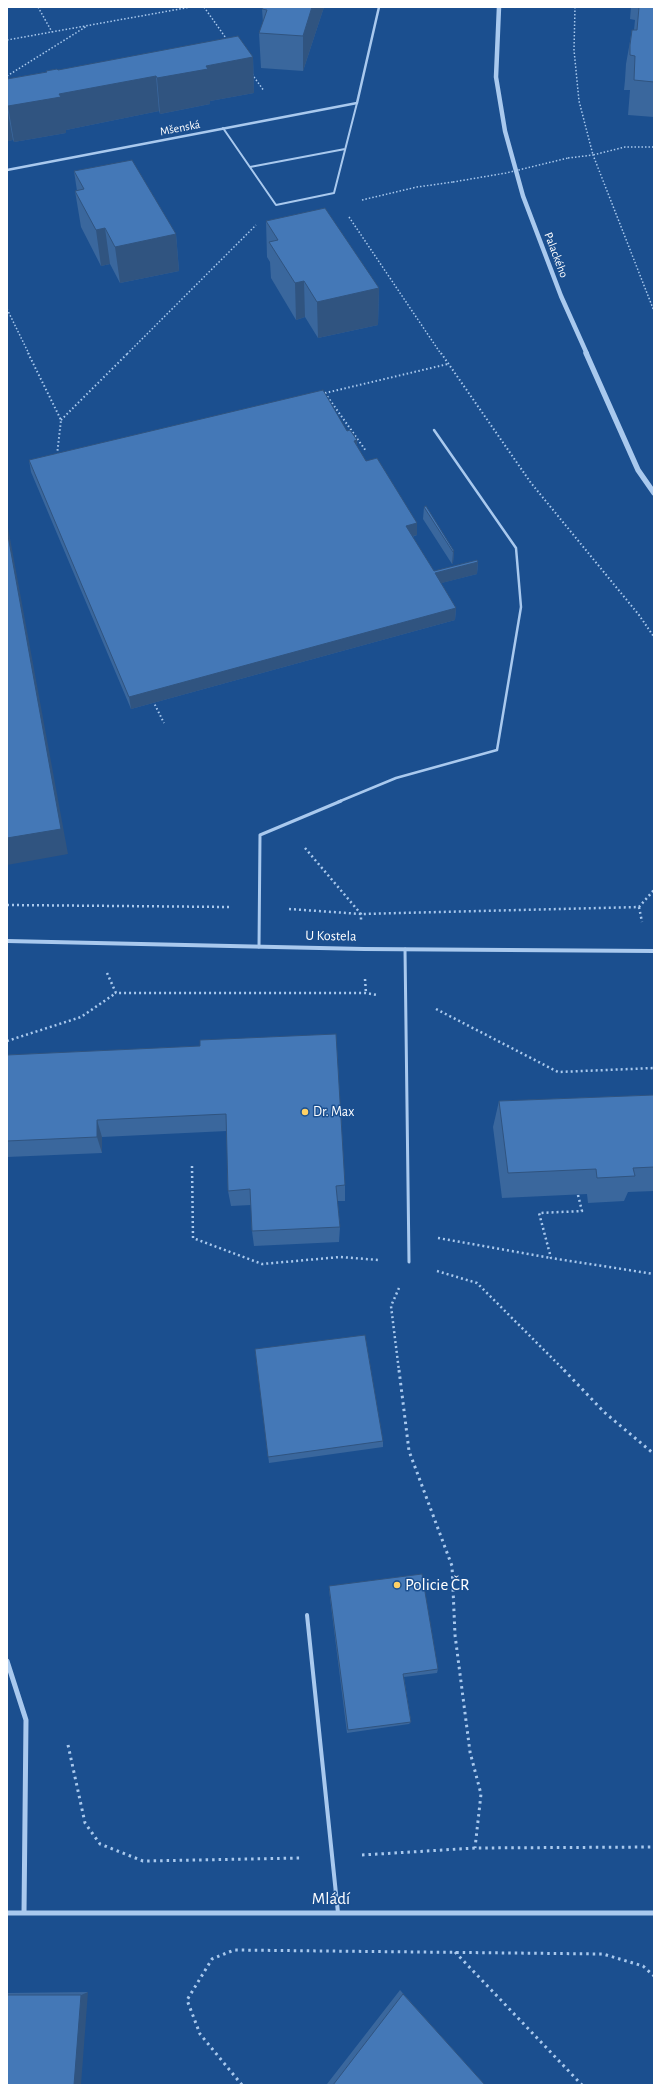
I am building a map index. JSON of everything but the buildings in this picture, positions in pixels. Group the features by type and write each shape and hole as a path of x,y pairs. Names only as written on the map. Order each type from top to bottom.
{"street":[{"path":"357,103 379,7"},
{"name":"Palackého","path":"498,7 496,77 506,131 523,196 568,311 638,470 654,493"},
{"name":"Mšenská","path":"7,170 357,103"},
{"name":"U Kostela","path":"7,941 259,947 654,951"},
{"path":"7,1661 26,1720 24,1913"},
{"name":"Mládí","path":"7,1913 654,1914"}],"lane":[{"path":"223,128 276,205 334,193 357,103"},
{"path":"250,167 345,149"},
{"path":"259,947 260,835 396,778 497,750 521,607 516,548 434,430"},
{"path":"405,949 409,1262"},
{"path":"307,1615 338,1913"}],"path":[{"path":"38,7 52,32"},
{"path":"7,40 191,7"},
{"path":"204,7 231,44"},
{"path":"575,7 574,50 579,94 593,155 654,311"},
{"path":"7,76 89,25"},
{"path":"252,74 264,91"},
{"path":"342,205 417,187 506,173 568,158 593,155 625,147 654,147"},
{"path":"334,193 448,364 531,483 639,616 654,637"},
{"path":"61,420 255,226 262,224"},
{"path":"7,308 61,420 57,456 63,454"},
{"path":"318,394 448,364"},
{"path":"325,393 366,451"},
{"path":"151,698 164,723"},
{"path":"285,824 361,914"},
{"path":"7,905 260,907 361,914 639,907 654,890"},
{"path":"104,968 116,993"},
{"path":"7,1041 80,1017 116,993 366,993"},
{"path":"406,1000 423,1003 558,1072 654,1068"},
{"path":"192,1166 193,1238 262,1264 340,1257 409,1262 477,1283 527,1331 604,1412 654,1454"},
{"path":"551,1258 539,1213 582,1211 578,1194"},
{"path":"409,1234 654,1274"},
{"path":"409,1262 391,1306 409,1451 452,1566 454,1634 470,1752 481,1794 475,1848"},
{"path":"242,2085 200,2034 187,2000 212,1959 234,1950 603,1954 643,1966 654,1976"},
{"path":"455,1952 582,2085"}],"place":[{"name":"Dr. Max","path":"305,1112"},
{"name":"Policie ČR","path":"397,1585"}]}
